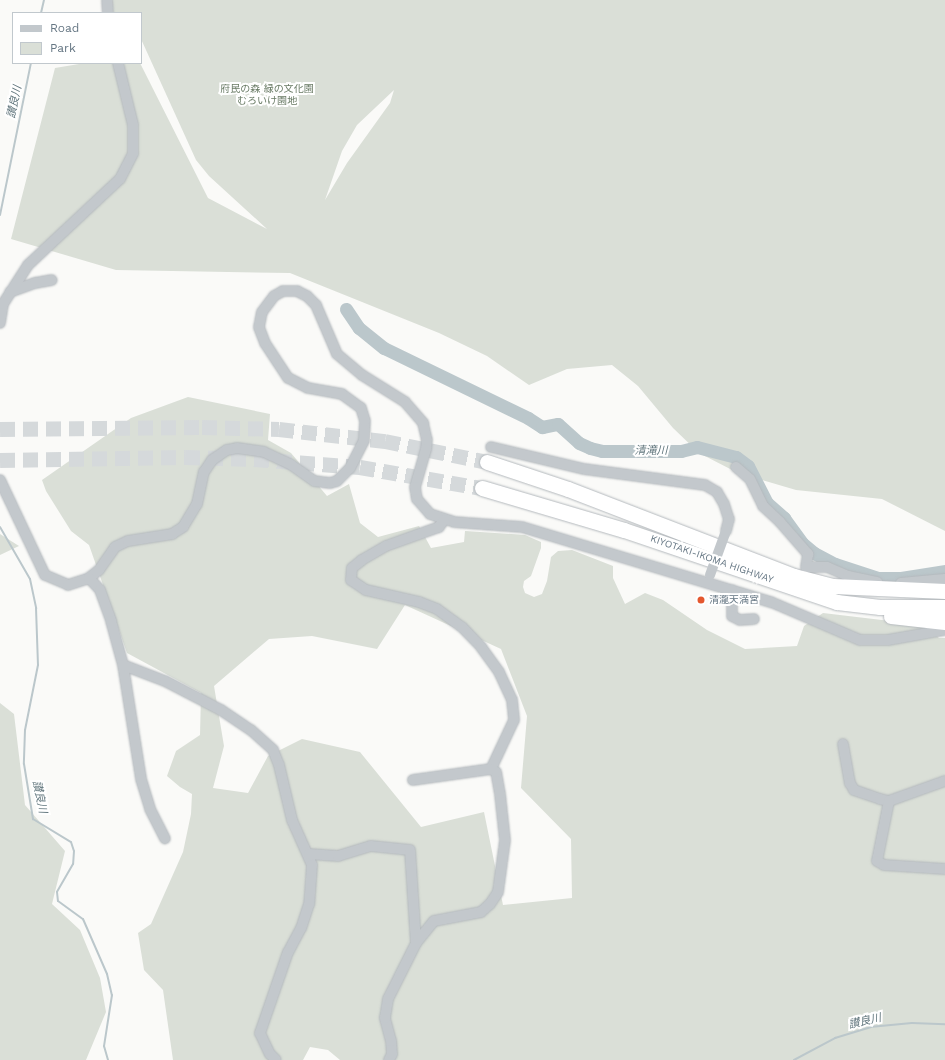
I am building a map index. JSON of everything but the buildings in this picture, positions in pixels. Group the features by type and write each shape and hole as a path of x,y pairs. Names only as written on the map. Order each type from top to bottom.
{"highway":[{"name":"KIYOTAKI-IKOMA HIGHWAY","path":"489,454 568,489 794,576 833,586 908,591 945,591"},
{"name":"KIYOTAKI-IKOMA HIGHWAY","path":"482,488 624,530 837,602 880,607 945,607"},
{"path":"908,591 945,585"},
{"path":"798,588 836,608 945,622"}],"street":[{"path":"107,0 108,12"},
{"path":"0,324 3,304 28,265 120,179 133,153 132,125 118,64"},
{"path":"10,292 35,283 52,280"},
{"path":"0,480 45,576 68,585 89,578 99,570 115,547 128,541 172,534 183,527 197,504 204,472 212,460 227,450 242,448 264,452 323,483 337,481 350,468 364,440 365,421 361,408 342,394 308,388 294,382 281,369 265,343 259,327 262,312 266,304 283,291 297,291 307,296 319,312 330,344 337,354 362,374 405,402 419,416 427,440 415,486 416,494 422,506 430,514 444,520 522,527 709,578 732,590 808,616 849,638 860,640 888,640 945,630"},
{"path":"489,454 584,469 705,485 716,492 724,504 729,519 709,578"},
{"path":"736,467 750,480 763,506 780,522 808,554 806,567 827,567 848,576 879,583 900,583 945,579"},
{"path":"444,520 439,527 386,546 362,560 352,568 351,580 366,590 419,602 437,609 462,627 482,647 499,672 512,700 514,720 491,769"},
{"path":"89,578 100,590 123,665 142,779 150,809 165,838"},
{"path":"732,590 732,616 740,620 754,619"},
{"path":"123,665 165,681 221,710 251,730 273,750 292,820 309,854 312,864 309,904 301,928 280,974 260,1033 270,1054 276,1060"},
{"path":"843,744 850,783 854,790 889,801 945,781"},
{"path":"389,1060 392,1048 385,1018 388,999 416,943 434,921 481,912 498,892 505,840 496,772 491,769 413,780"},
{"path":"889,801 878,861 884,865 945,869"},
{"path":"309,854 338,856 371,846 410,850 416,943"}],"green space":[{"name":"府民の森 緑の文化園 むろいけ園地","path":"110,0 945,0 945,531 882,499 796,490 738,473 699,453 673,428 638,386 612,365 567,369 529,385 487,356 439,333 290,273 116,270 11,239 55,68 79,64 141,64 208,198 267,229 209,176 196,160 142,41 142,12 112,12","holes":["394,90 390,103 347,163 325,200 342,151 357,125"]},
{"path":"188,397 270,414 268,440 291,453 327,496 349,484 360,523 378,537 419,526 431,548 464,542 465,531 525,535 541,542 541,548 531,576 524,581 523,587 525,593 534,597 542,594 547,581 551,557 558,551 572,550 613,566 613,578 625,604 645,593 663,600 707,630 745,649 797,646 804,626 823,613 924,625 939,638 945,638 945,1060 340,1060 328,1050 310,1047 303,1060 173,1060 163,990 144,970 138,933 151,924 183,852 191,814 192,794 180,787 167,776 176,751 200,735 201,693 127,653 89,545 71,531 46,491 42,480 131,418","holes":["405,605 501,649 527,716 521,788 571,839 572,898 503,905 484,812 421,827 360,752 302,739 268,756 248,793 213,788 224,746 214,686 269,639 312,636 377,649"]},
{"path":"0,534 19,546 0,555"},
{"path":"0,703 14,714 25,805 65,851 52,904 80,930 100,978 106,1012 86,1060 0,1060"}],"waterway":[{"name":"讃良川","path":"41,12 44,0"},
{"name":"讃良川","path":"0,215 31,64"},
{"name":"清滝川","path":"346,309 359,328 384,348 528,418 542,427 558,424 579,443 590,448 602,451 681,451 697,447 736,457 748,466 767,503 784,518 802,543 814,553 835,564 878,578 901,578 945,571"},
{"name":"讃良川","path":"0,527 30,579 36,608 38,665 25,730 24,764 33,819 71,842 74,851 73,864 57,892 58,901 83,919 107,974 112,995 104,1046 108,1060"},
{"name":"讃良川","path":"794,1060 835,1038 870,1027 912,1023 945,1024"}],"tunnel":[{"path":"0,429 202,427 279,429 385,441 487,462"},
{"path":"0,460 185,457 254,459 360,467 482,488"}],"place":[{"name":"清瀧天満宮","path":"701,600"}]}
